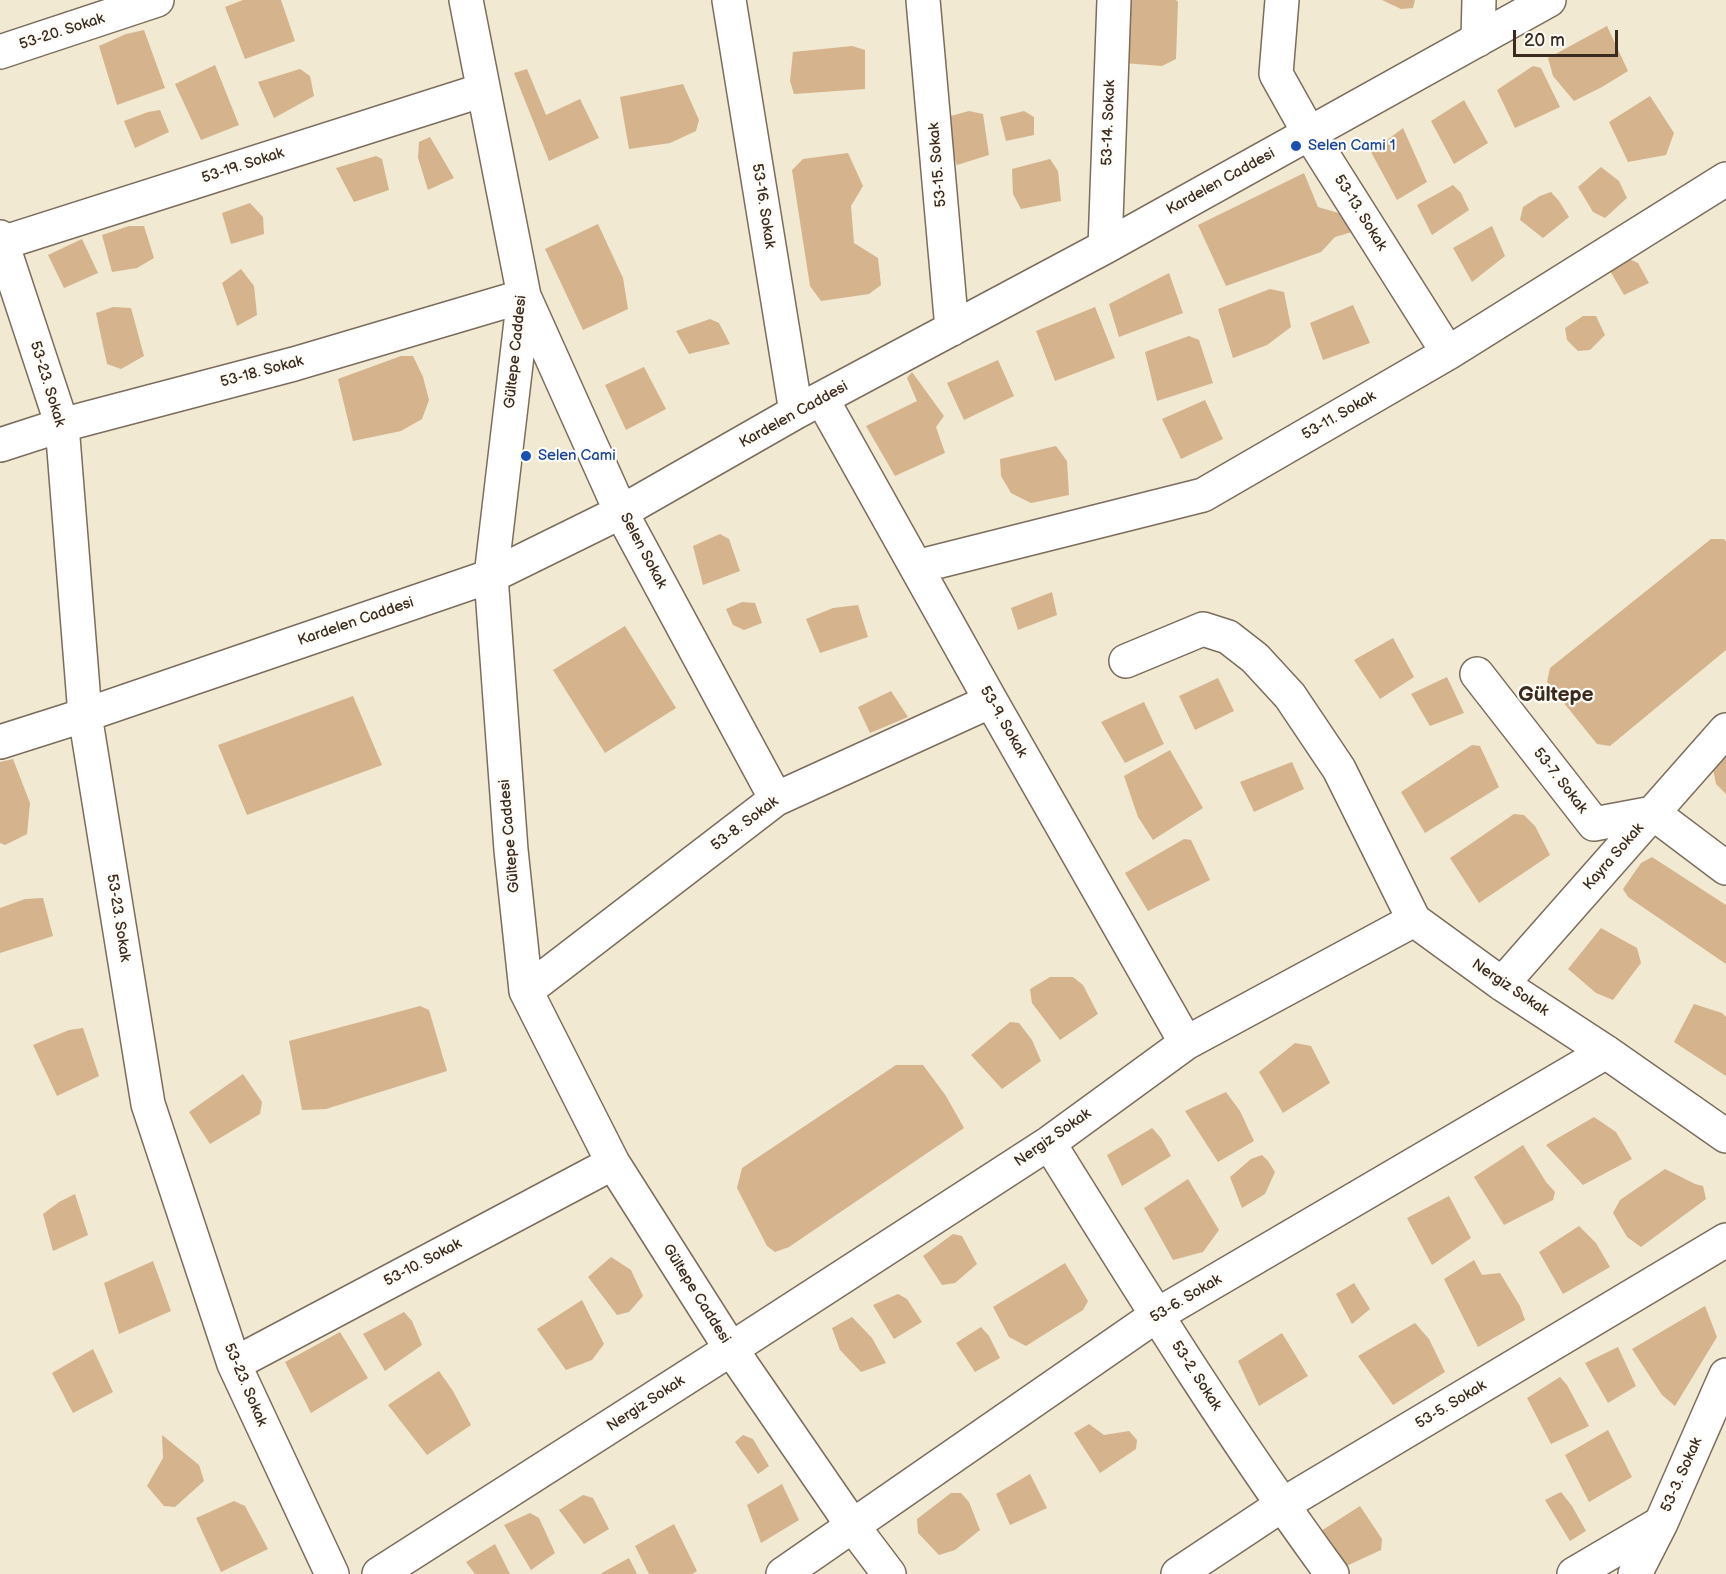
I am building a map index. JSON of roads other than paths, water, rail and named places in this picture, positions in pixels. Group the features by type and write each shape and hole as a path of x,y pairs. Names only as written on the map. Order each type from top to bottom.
{"street":[{"name":"53-20. Sokak","path":"0,52 157,0"},
{"name":"Gültepe Caddesi","path":"466,0 524,296 491,576 511,850 526,991 613,1162 731,1349 852,1525 889,1574"},
{"name":"53-16. Sokak","path":"729,0 809,406"},
{"name":"53-15. Sokak","path":"924,0 952,329"},
{"name":"53-14. Sokak","path":"1105,247 1114,0"},
{"name":"53-13. Sokak","path":"1282,0 1276,74 1309,133 1448,353"},
{"path":"1478,40 1479,0"},
{"name":"Kardelen Caddesi","path":"0,742 491,576 621,512 809,406 1105,247 1550,0"},
{"name":"53-19. Sokak","path":"1,240 483,90"},
{"name":"53-11. Sokak","path":"916,567 1203,495 1448,353 1726,179"},
{"name":"53-23. Sokak","path":"1,240 62,425 85,715 148,1104 234,1364 332,1574"},
{"name":"53-18. Sokak","path":"0,445 62,425 294,364 524,296"},
{"name":"Selen Sokak","path":"524,296 621,512 776,798"},
{"name":"53-9. Sokak","path":"809,406 916,567 1186,1043"},
{"path":"1126,661 1203,629 1228,637 1255,658 1290,696 1339,769 1414,920"},
{"name":"53-7. Sokak","path":"1477,674 1594,824 1653,813"},
{"name":"53-8. Sokak","path":"526,991 776,798 991,701"},
{"name":"Kayra Sokak","path":"1502,984 1726,729"},
{"path":"1653,813 1726,868"},
{"name":"Nergiz Sokak","path":"379,1574 1048,1143 1186,1043 1414,920 1502,984 1606,1052 1726,1136"},
{"name":"53-6. Sokak","path":"783,1574 1157,1315 1606,1052"},
{"name":"53-2. Sokak","path":"1048,1143 1281,1505 1332,1574"},
{"name":"53-10. Sokak","path":"234,1364 613,1162"},
{"name":"53-5. Sokak","path":"1178,1574 1281,1505 1726,1240"},
{"name":"53-3. Sokak","path":"1635,1574 1661,1523 1726,1375"},
{"path":"1574,1574 1661,1523"}],"place":[{"name":"Selen Cami 1","path":"1296,146"},
{"name":"Selen Cami","path":"526,456"}],"district":[{"name":"Gültepe","path":"1556,696"}]}
